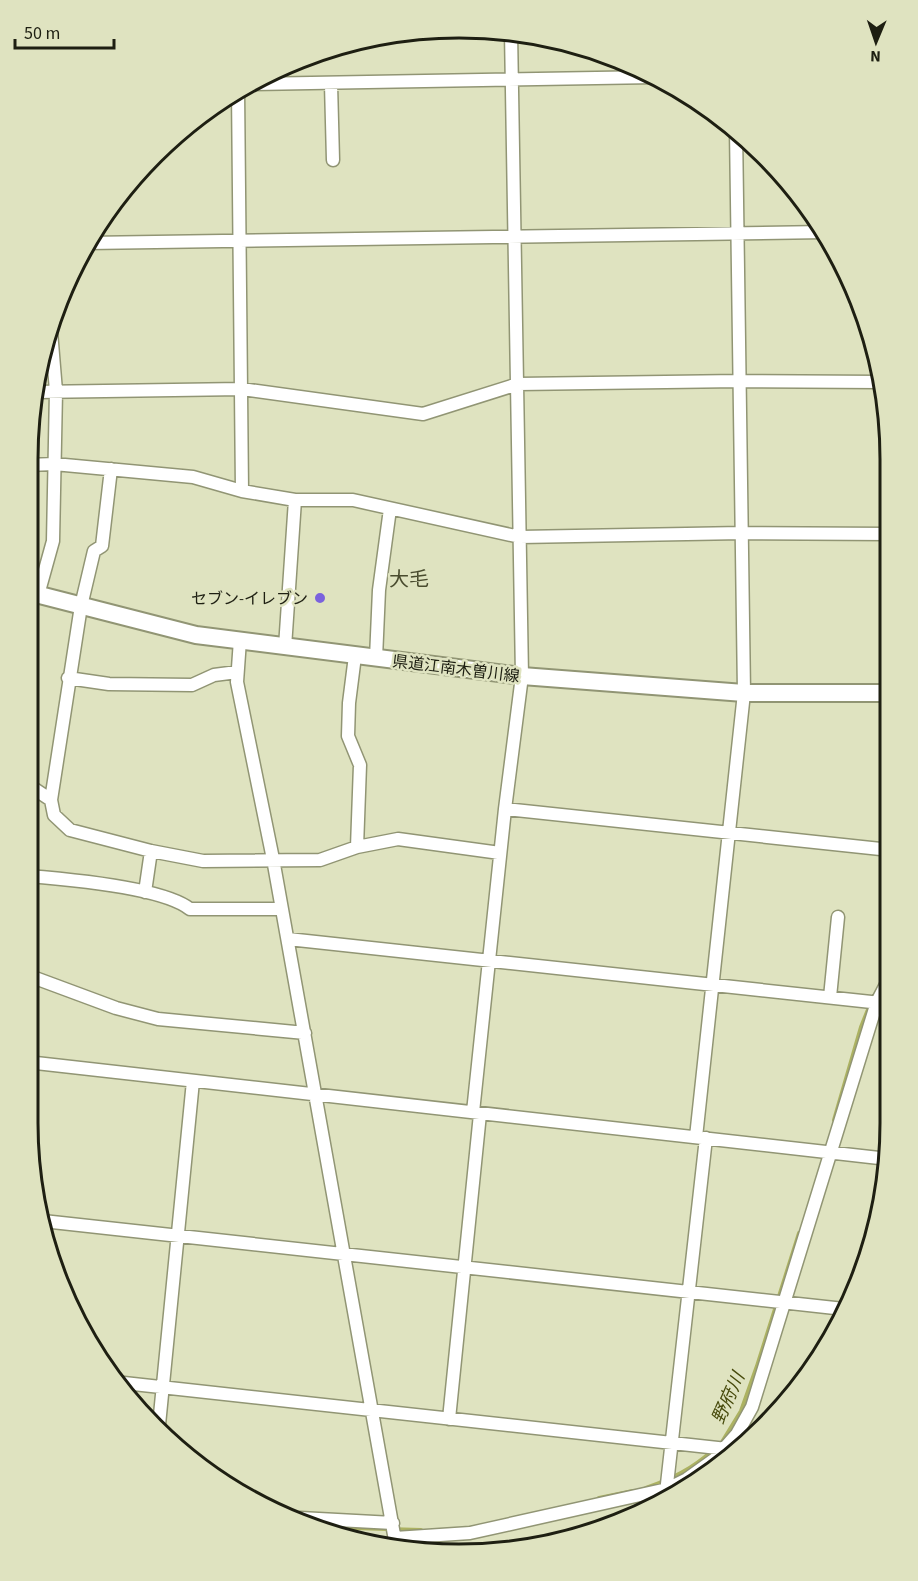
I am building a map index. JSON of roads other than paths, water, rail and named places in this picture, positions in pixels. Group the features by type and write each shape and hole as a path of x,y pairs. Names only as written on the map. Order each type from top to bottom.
{"main road":[{"name":"県道江南木曽川線","path":"38,595 196,635 522,676 744,693 880,693"}],"street":[{"path":"449,1419 465,1266 489,960 522,676 511,41"},
{"path":"267,84 635,77"},
{"path":"331,84 333,160"},
{"path":"238,101 242,491"},
{"path":"667,1486 688,1291 712,984 744,693 735,141"},
{"path":"97,243 814,232"},
{"path":"38,581 53,541 56,391 52,349"},
{"path":"43,392 242,389 423,414 518,384 873,382"},
{"path":"38,465 54,464 193,477 242,491 295,500 353,501 520,537 741,533 880,534"},
{"path":"111,469 102,546 94,551 68,678 51,800 54,815 70,830 151,851 203,861 320,860 357,847 398,839 500,853"},
{"path":"285,647 295,500"},
{"path":"376,658 379,590 390,509"},
{"path":"240,640 237,682 288,939 395,1533"},
{"path":"355,656 349,703 348,736 360,765 357,847"},
{"path":"68,678 109,684 192,685 214,675 237,672"},
{"path":"38,791 51,800"},
{"path":"505,809 880,849"},
{"path":"146,892 151,851"},
{"path":"38,877 67,879 146,892 181,902 190,909 282,909"},
{"path":"830,997 838,917"},
{"path":"288,939 880,1003"},
{"path":"38,979 116,1008 158,1019 305,1033"},
{"path":"129,1384 724,1449 746,1420 752,1407 780,1302 872,1002 880,991"},
{"path":"38,1063 879,1158"},
{"path":"160,1419 194,1081"},
{"path":"50,1222 837,1308"},
{"path":"329,1523 395,1533 470,1533 667,1486 683,1478"}],"waterway":[{"name":"野府川","path":"875,995 880,986"},
{"name":"野府川","path":"834,1120 869,1007"},
{"name":"野府川","path":"722,1442 741,1411 799,1233"},
{"name":"野府川","path":"646,1488 681,1473 712,1451"},
{"name":"野府川","path":"599,1498 633,1491"},
{"name":"野府川","path":"346,1528 421,1530"}],"place":[{"name":"セブン-イレブン","path":"320,598"}],"district":[{"name":"大毛","path":"409,579"}]}
